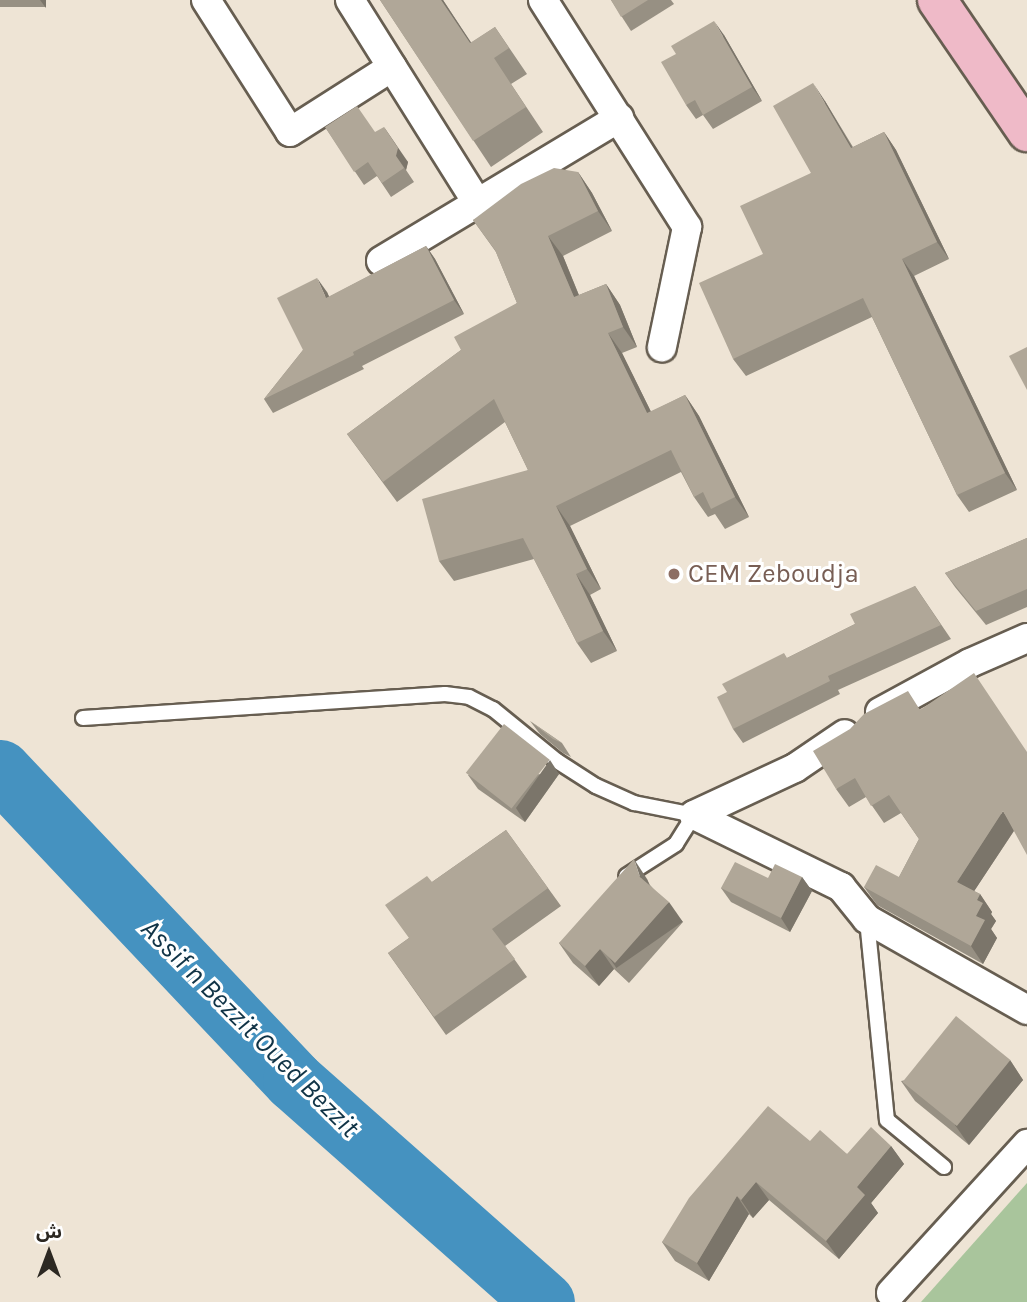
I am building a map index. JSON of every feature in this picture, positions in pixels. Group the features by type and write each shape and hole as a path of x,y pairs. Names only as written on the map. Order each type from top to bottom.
{"main road":[{"path":"937,0 1027,132"}],"street":[{"path":"206,0 290,132 392,67"},
{"path":"350,0 476,201"},
{"path":"543,0 688,227 662,347"},
{"path":"381,261 476,201 619,118"},
{"path":"694,815 795,768 868,718 970,663 1027,638"},
{"path":"694,815 841,887 867,919 1027,1010"},
{"path":"891,1293 1027,1144"}],"lane":[{"path":"83,718 445,694 470,697 493,709 557,761 596,786 643,806 694,815 676,844 613,885"},
{"path":"867,919 887,1120 944,1167"}],"green space":[{"path":"1027,1183 1027,1302 921,1302"}],"building":[{"path":"380,0 441,0 470,43 495,27 509,48 494,58 526,107 473,141"},
{"path":"611,0 648,0 621,17"},
{"path":"714,21 752,87 703,115 695,100 686,105 661,62 676,54 671,46"},
{"path":"813,83 851,148 884,132 937,242 902,259 1005,473 957,495 863,298 733,359 699,283 763,254 740,206 811,173 773,106"},
{"path":"357,106 375,132 384,127 398,148 396,156 404,168 382,183 368,162 354,172 325,127"},
{"path":"554,168 578,172 598,211 548,236 574,297 606,284 623,327 608,333 647,413 685,395 735,497 711,509 703,492 694,497 671,450 556,506 587,569 576,574 603,631 577,643 523,538 439,561 422,499 528,470 494,399 383,482 347,434 461,350 454,337 517,303 495,250 473,220 521,184"},
{"path":"426,246 454,300 353,352 354,355 264,399 303,350 277,298 317,278 326,298"},
{"path":"1027,347 1027,390 1009,356"},
{"path":"1027,538 1027,589 976,611 945,573"},
{"path":"915,586 941,625 828,676 830,681 733,729 717,697 727,692 722,684 784,653 787,658 855,624 850,614"},
{"path":"974,673 1027,752 1027,855 1003,811 957,882 980,894 977,900 983,903 976,916 985,920 971,946 864,887 876,865 899,877 919,839 889,795 871,806 855,778 836,789 813,751 850,729 864,714 908,691 920,710"},
{"path":"530,721 562,743 553,739"},
{"path":"504,724 550,760 512,809 466,773"},
{"path":"506,830 548,888 492,929 515,959 434,1017 388,953 409,938 385,905 427,876 432,882"},
{"path":"634,859 640,877 669,902 615,963 600,949 585,966 559,943"},
{"path":"735,862 768,878 775,864 802,877 781,918 721,888"},
{"path":"956,1016 1010,1060 957,1126 903,1082"},
{"path":"768,1106 810,1141 820,1130 847,1154 871,1127 891,1146 857,1187 865,1195 826,1241 756,1182 741,1200 737,1196 697,1263 662,1242 689,1198"}],"waterway":[{"name":"Assif n Bezzit Oued Bezzit","path":"0,770 293,1080 544,1302"}],"place":[{"name":"CEM Zeboudja","path":"674,574"}]}
